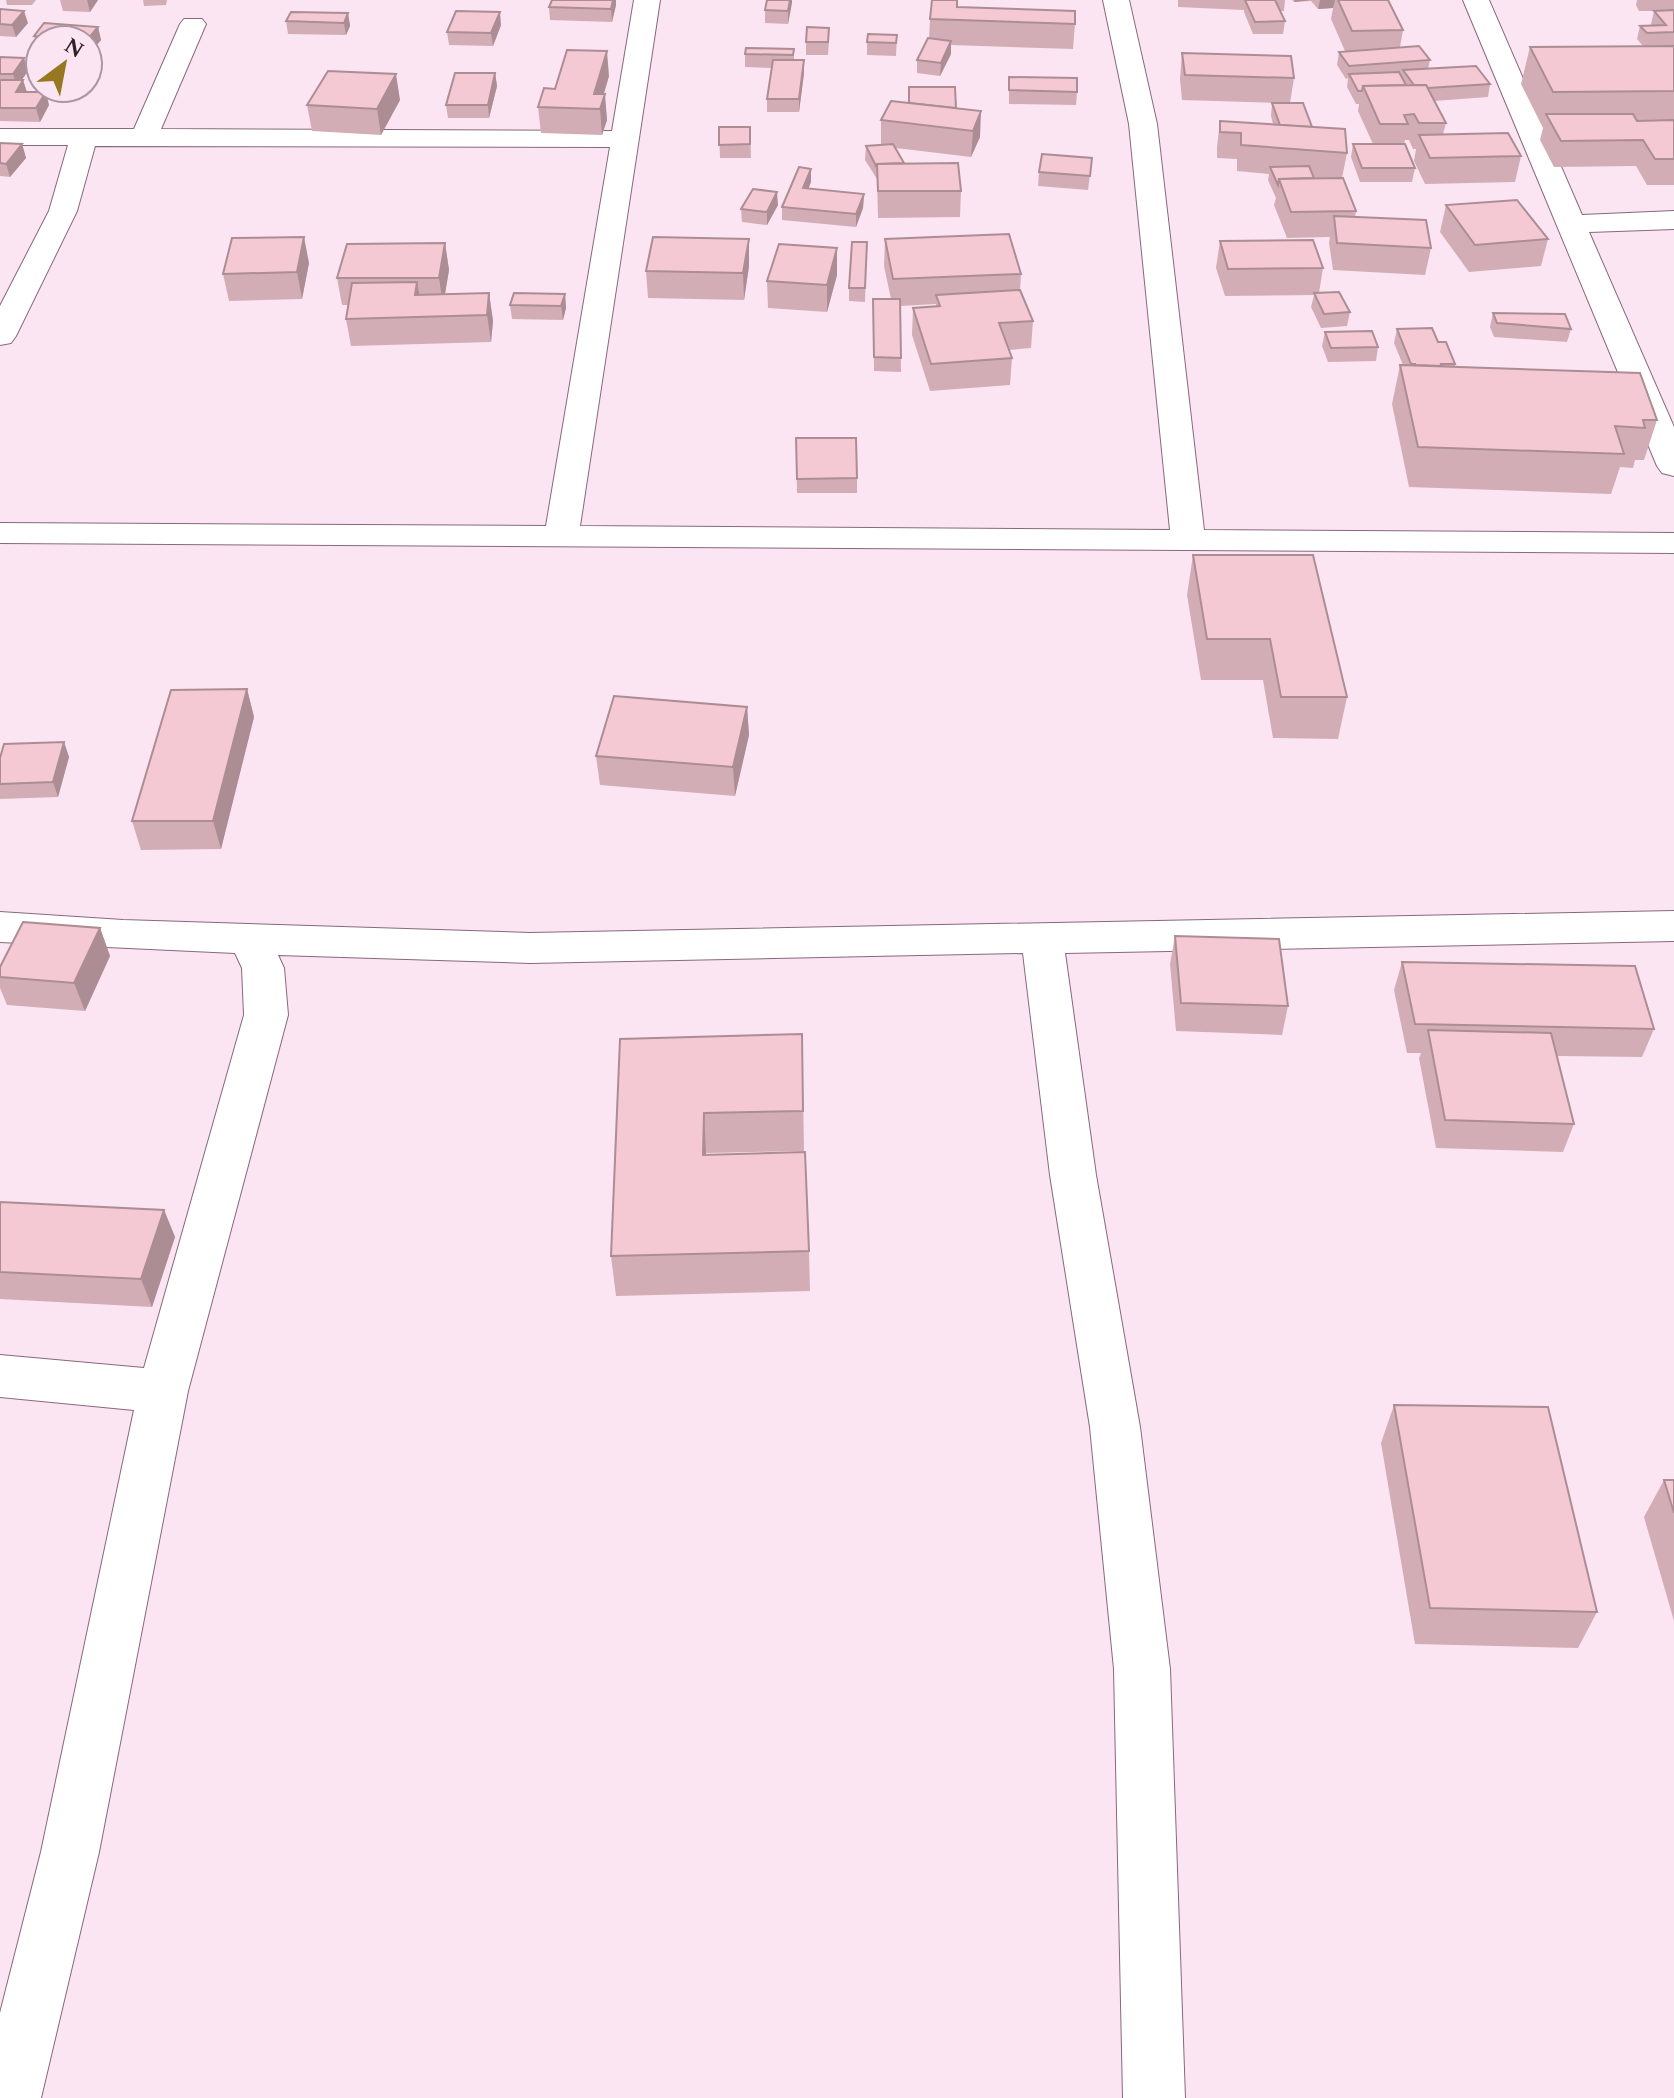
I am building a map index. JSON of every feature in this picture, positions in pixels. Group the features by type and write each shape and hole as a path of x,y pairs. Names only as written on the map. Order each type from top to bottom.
{"street":[{"path":"561,537 647,0"},
{"path":"1116,0 1143,124 1188,540"},
{"path":"1476,0 1674,466"},
{"path":"144,137 193,24"},
{"path":"0,137 624,139"},
{"path":"0,336 13,283 63,211 84,137"},
{"path":"1572,224 1674,220"},
{"path":"0,533 1674,543"},
{"path":"0,927 530,948 1674,926"},
{"path":"1042,938 1073,1175 1115,1427 1142,1669 1154,2098"},
{"path":"10,2098 70,1852 163,1391 266,1015 263,968 250,939"},
{"path":"0,1376 163,1391"}],"building":[{"path":"552,0 613,0 611,9 549,7"},
{"path":"767,0 790,0 788,11 765,10"},
{"path":"932,0 957,0 957,7 1075,11 1075,24 930,19"},
{"path":"1245,0 1275,0 1285,21 1255,22"},
{"path":"1338,0 1388,0 1403,30 1352,31"},
{"path":"0,9 24,11 12,25 0,24"},
{"path":"1674,10 1674,32 1647,33 1640,26 1666,25 1654,11"},
{"path":"456,11 500,12 491,33 447,32"},
{"path":"291,12 348,13 344,23 286,21"},
{"path":"807,27 829,28 828,42 806,42"},
{"path":"868,34 897,35 896,43 867,42"},
{"path":"928,38 951,41 941,63 917,60"},
{"path":"1419,46 1430,60 1349,66 1339,52"},
{"path":"1674,46 1674,91 1553,92 1530,47"},
{"path":"746,48 794,49 793,55 745,54"},
{"path":"567,50 607,51 594,94 605,94 600,109 538,107 544,88 555,89"},
{"path":"1182,53 1291,56 1294,78 1185,75"},
{"path":"0,57 24,58 13,74 0,74"},
{"path":"773,60 804,60 799,99 767,99"},
{"path":"1476,66 1490,84 1428,88 1426,85 1414,85 1403,70"},
{"path":"328,71 396,74 377,109 307,105"},
{"path":"1399,72 1406,85 1363,86 1362,91 1358,91 1349,74"},
{"path":"455,73 495,73 488,105 446,105"},
{"path":"1009,77 1077,78 1077,92 1009,90"},
{"path":"0,80 23,80 16,92 24,92 24,104 38,104 36,108 0,108"},
{"path":"1426,85 1446,123 1419,123 1414,114 1404,115 1408,124 1380,124 1363,86"},
{"path":"909,87 955,87 956,108 909,103"},
{"path":"891,101 981,111 973,131 881,120"},
{"path":"1272,103 1303,103 1312,127 1280,125"},
{"path":"1546,114 1633,114 1637,121 1674,120 1674,159 1655,159 1643,140 1561,141"},
{"path":"1220,121 1345,129 1347,153 1241,145 1241,133 1220,132"},
{"path":"719,127 750,127 750,144 719,145"},
{"path":"1508,133 1521,156 1430,158 1419,135"},
{"path":"0,143 22,144 6,164 0,163"},
{"path":"893,144 904,163 876,166 866,146"},
{"path":"1353,144 1405,144 1415,168 1362,168"},
{"path":"1042,154 1092,158 1090,176 1039,172"},
{"path":"958,163 961,191 878,191 877,164"},
{"path":"1309,166 1314,178 1279,179 1278,185 1270,167"},
{"path":"799,167 811,169 803,188 864,194 856,214 782,207"},
{"path":"1343,178 1356,211 1291,212 1279,179"},
{"path":"753,189 777,192 767,212 741,209"},
{"path":"1517,200 1548,239 1475,245 1446,205"},
{"path":"1334,216 1426,220 1431,248 1337,243"},
{"path":"1009,234 1021,274 893,279 885,239"},
{"path":"304,237 297,272 223,274 232,238"},
{"path":"653,237 749,239 743,273 646,271"},
{"path":"1313,240 1323,268 1228,269 1220,241"},
{"path":"852,242 867,242 865,288 849,288"},
{"path":"445,243 439,278 337,278 347,244"},
{"path":"779,244 837,248 827,285 767,281"},
{"path":"417,282 415,295 489,293 487,315 346,319 352,283"},
{"path":"1020,290 1033,321 999,323 1012,358 931,364 913,308 940,306 936,295"},
{"path":"1339,292 1350,312 1324,314 1314,293"},
{"path":"514,293 565,294 561,306 510,305"},
{"path":"873,299 900,299 901,358 874,357"},
{"path":"1493,313 1565,314 1571,329 1497,323"},
{"path":"1432,328 1438,342 1446,342 1455,364 1411,364 1397,329"},
{"path":"1372,331 1378,347 1331,348 1325,332"},
{"path":"1400,365 1640,373 1657,420 1643,420 1645,428 1615,426 1624,454 1418,447"},
{"path":"796,438 856,438 857,478 797,479"},
{"path":"1193,555 1313,555 1347,697 1281,697 1270,639 1207,639"},
{"path":"247,689 213,821 132,821 171,690"},
{"path":"614,696 747,707 733,767 596,756"},
{"path":"64,742 53,782 0,784 0,758 4,744"},
{"path":"23,922 100,928 74,983 0,977 0,967"},
{"path":"1175,936 1279,939 1288,1006 1181,1003"},
{"path":"1402,962 1635,966 1654,1029 1415,1024"},
{"path":"1428,1030 1551,1033 1574,1124 1445,1120"},
{"path":"802,1034 803,1111 704,1113 703,1155 805,1152 809,1251 611,1256 620,1039"},
{"path":"0,1202 164,1210 141,1279 0,1272"},
{"path":"1394,1405 1548,1407 1597,1612 1430,1608"},
{"path":"1664,1480 1674,1480 1674,1513"}]}
